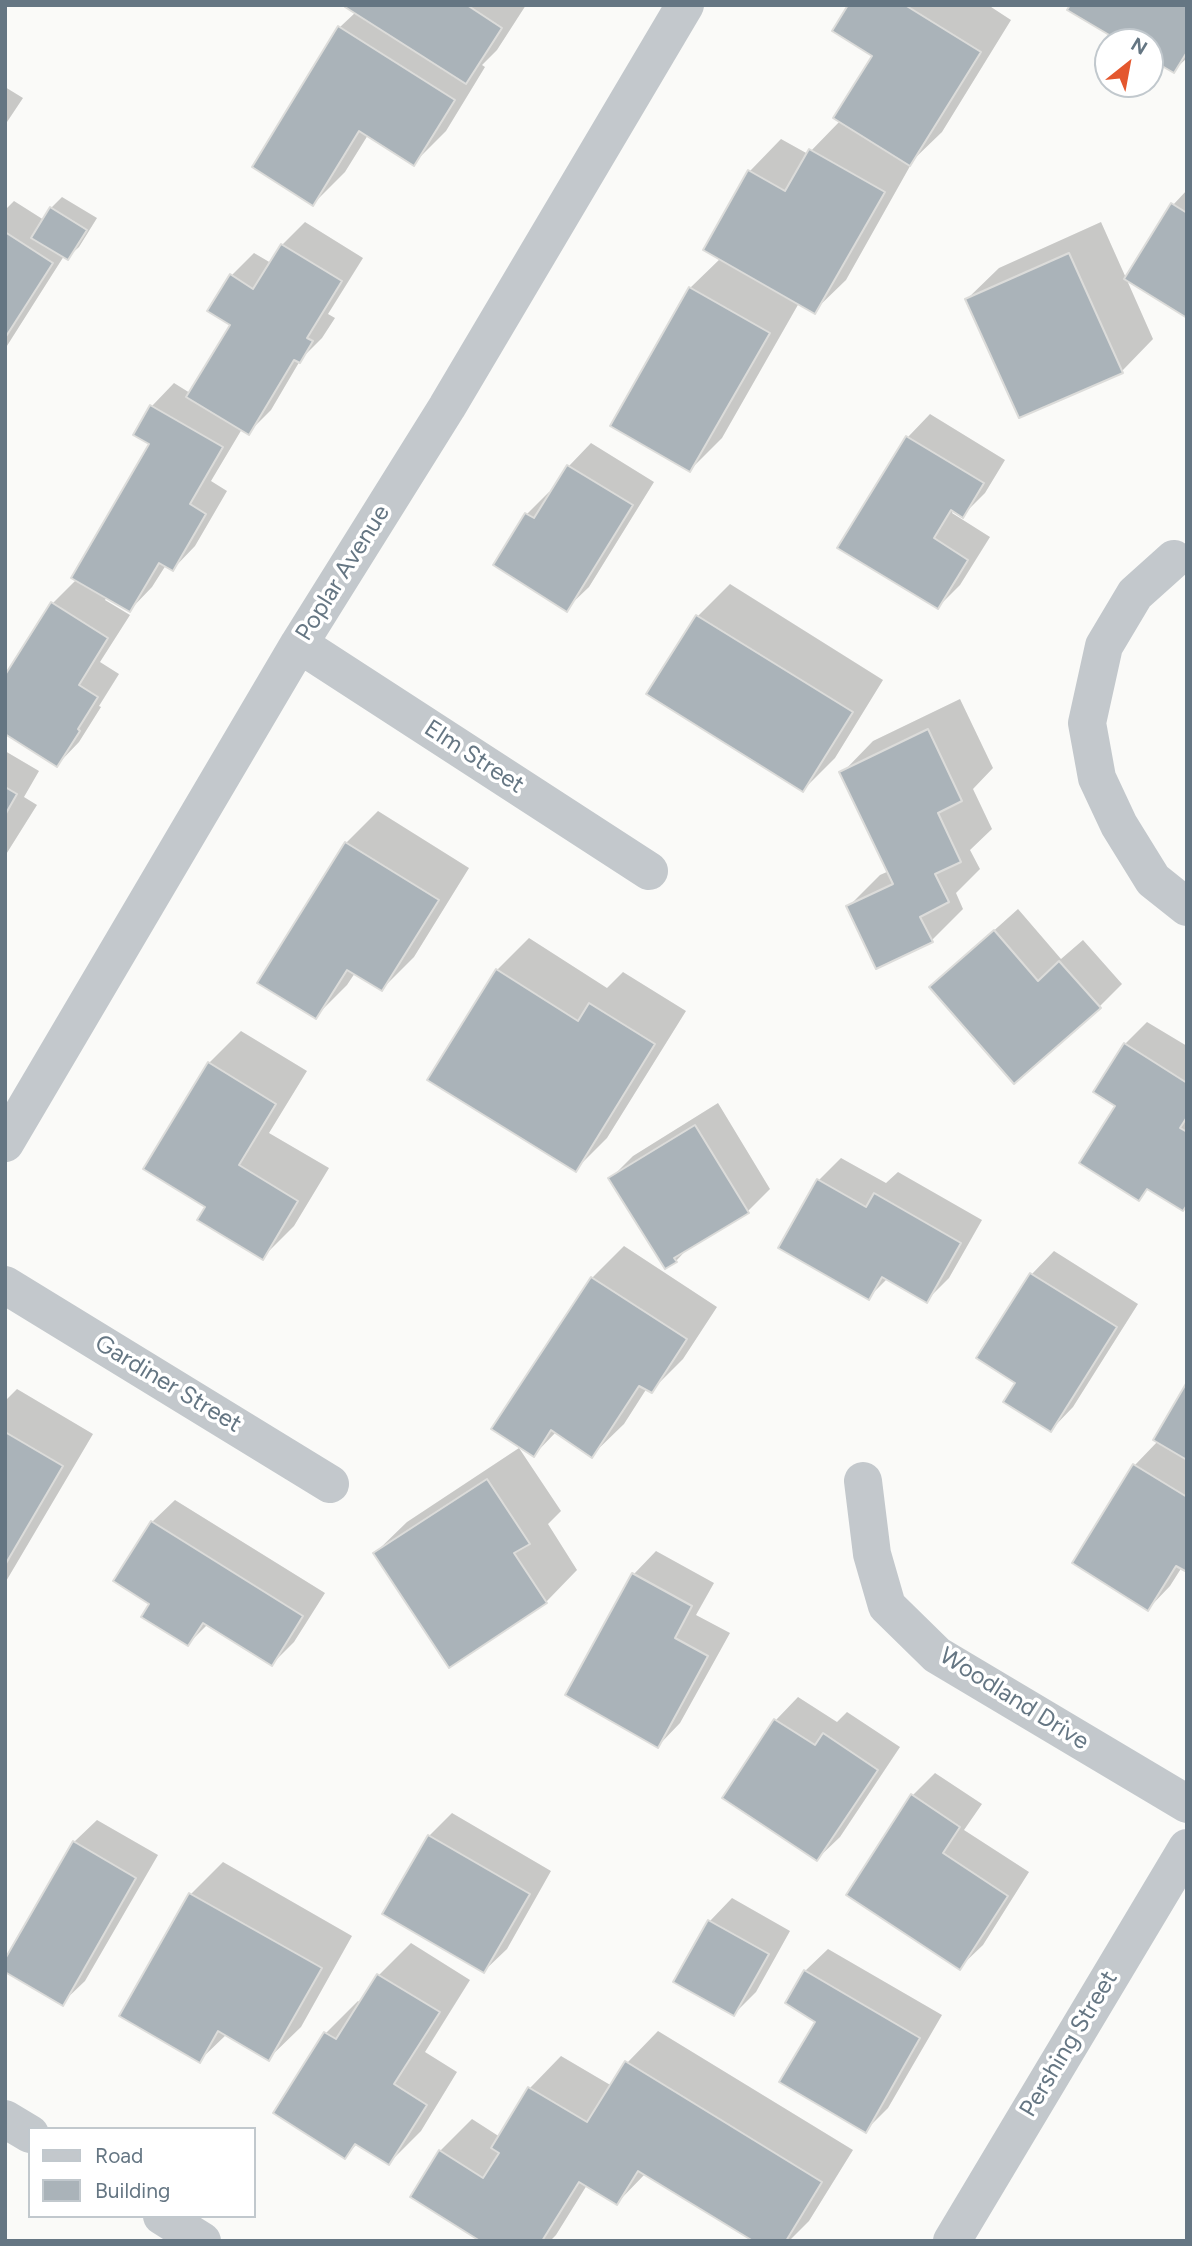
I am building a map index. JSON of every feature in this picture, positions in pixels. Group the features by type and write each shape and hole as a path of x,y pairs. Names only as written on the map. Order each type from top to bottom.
{"street":[{"name":"Poplar Avenue","path":"5,1143 299,643 447,407 685,5"},
{"path":"1174,559 1135,594 1104,646 1087,723 1097,778 1119,825 1153,880 1187,907"},
{"name":"Elm Street","path":"299,643 649,871"},
{"name":"Gardiner Street","path":"5,1285 330,1484"},
{"name":"Woodland Drive","path":"863,1481 872,1554 887,1606 937,1655 1187,1804"},
{"name":"Pershing Street","path":"952,2241 1187,1848"},
{"path":"5,2119 28,2133"},
{"path":"165,2218 202,2241"}],"building":[{"path":"467,5 502,28 466,84 345,7"},
{"path":"848,5 905,5 981,52 910,166 833,118 872,56 832,31"},
{"path":"1070,5 1187,5 1187,52 1174,73 1164,67 1164,28 1097,28 1067,10"},
{"path":"338,26 455,100 414,166 359,131 313,206 252,167"},
{"path":"809,149 885,192 815,314 703,250 748,170 785,191"},
{"path":"1171,203 1187,213 1187,318 1124,279"},
{"path":"50,207 87,230 68,260 31,238"},
{"path":"5,232 53,263 5,338"},
{"path":"281,244 342,281 307,338 313,341 300,363 294,360 249,435 186,397 230,325 207,311 230,274 253,289"},
{"path":"1069,253 1123,373 1019,418 965,299"},
{"path":"689,287 770,333 690,472 610,426"},
{"path":"150,405 223,447 190,504 206,514 173,571 159,563 130,612 71,578 149,444 133,435"},
{"path":"906,436 984,483 963,518 951,510 934,538 968,560 938,609 837,548"},
{"path":"567,465 633,505 567,612 493,565 525,513 534,518"},
{"path":"51,602 108,638 79,685 98,697 57,767 5,734 5,675"},
{"path":"696,615 853,712 803,792 646,694"},
{"path":"928,729 962,801 938,813 961,862 935,874 949,902 920,917 933,942 876,969 846,906 893,884 839,772"},
{"path":"5,787 17,794 5,815"},
{"path":"345,842 439,900 382,991 347,970 316,1019 257,983"},
{"path":"994,930 1038,981 1059,961 1101,1008 1014,1084 929,987"},
{"path":"496,969 578,1021 589,1003 655,1044 576,1172 427,1080"},
{"path":"1124,1043 1187,1083 1187,1117 1180,1128 1187,1132 1187,1205 1183,1211 1147,1189 1139,1201 1079,1163 1115,1106 1093,1092"},
{"path":"208,1062 276,1104 239,1165 298,1201 263,1260 197,1220 205,1207 143,1169"},
{"path":"695,1125 749,1213 674,1258 677,1262 665,1269 608,1178"},
{"path":"817,1179 866,1207 874,1193 961,1243 927,1303 882,1277 869,1300 778,1248"},
{"path":"1030,1273 1117,1327 1051,1432 1003,1402 1015,1383 976,1358"},
{"path":"591,1277 687,1339 652,1393 639,1386 592,1458 551,1430 534,1457 491,1429"},
{"path":"1187,1382 1187,1460 1153,1440"},
{"path":"5,1432 63,1466 5,1565"},
{"path":"1133,1464 1187,1497 1187,1572 1176,1566 1148,1611 1072,1563"},
{"path":"487,1479 530,1544 514,1553 547,1603 449,1668 373,1553"},
{"path":"151,1521 303,1616 272,1666 203,1623 188,1646 141,1617 149,1604 113,1581"},
{"path":"632,1573 692,1606 675,1638 708,1656 658,1748 565,1695"},
{"path":"774,1719 815,1745 823,1733 878,1770 817,1861 722,1798"},
{"path":"911,1794 960,1827 943,1853 1008,1896 960,1970 846,1895"},
{"path":"428,1835 530,1894 484,1973 382,1914"},
{"path":"73,1841 136,1878 63,2006 5,1972 5,1959"},
{"path":"189,1893 322,1968 269,2061 218,2031 200,2063 119,2016"},
{"path":"708,1920 769,1954 734,2016 673,1982"},
{"path":"804,1970 920,2038 866,2133 779,2082 815,2022 785,2003"},
{"path":"377,1974 440,2012 394,2084 427,2105 389,2165 355,2144 345,2159 273,2113 324,2032 336,2039"},
{"path":"625,2061 822,2182 786,2241 753,2241 638,2171 617,2205 579,2182 542,2241 480,2241 410,2197 439,2150 483,2178 499,2153 491,2148 528,2087 587,2122"}]}
